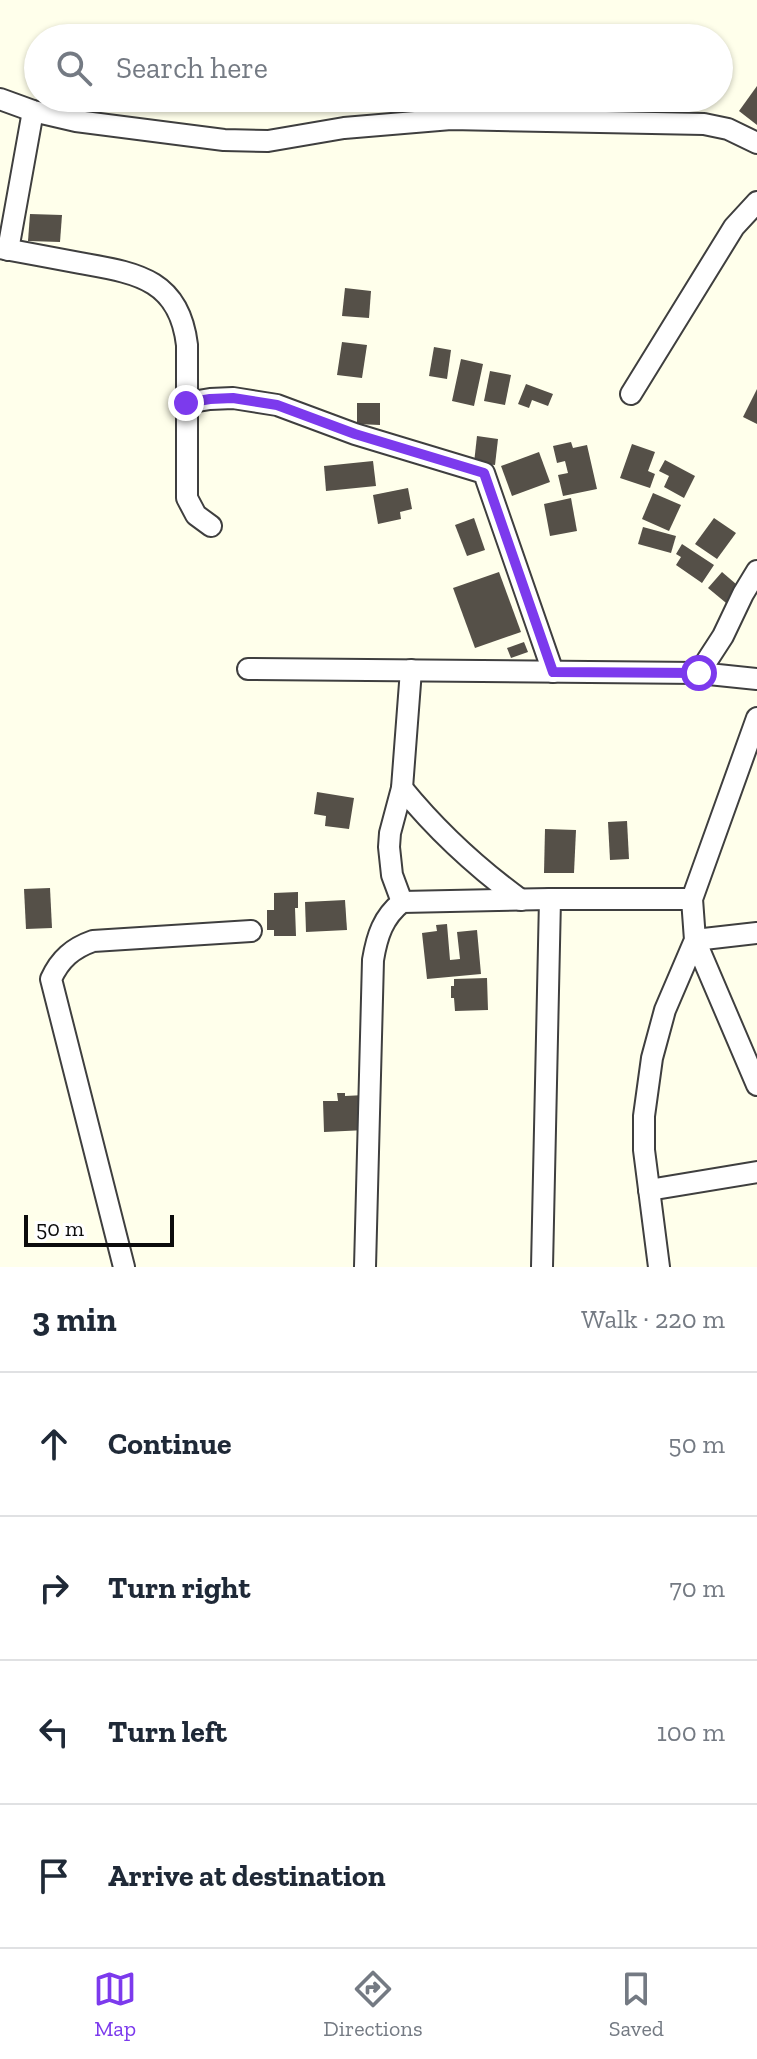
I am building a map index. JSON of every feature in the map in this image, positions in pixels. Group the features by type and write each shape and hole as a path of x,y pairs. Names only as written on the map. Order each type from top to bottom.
{"street":[{"path":"0,99 24,108"},
{"path":"33,112 4,249 134,274 155,285 174,305 185,331 187,498 196,515 211,526"},
{"path":"37,112 76,121 224,140 268,141 344,128 451,119 512,119 704,124 728,129 757,143"},
{"path":"631,394 734,227 757,202"},
{"path":"186,403 233,398 277,405 355,434 484,473 553,672"},
{"path":"699,673 723,636 757,571"},
{"path":"248,669 699,673 757,679"},
{"path":"402,902 392,875 389,847 402,788 411,670"},
{"path":"757,718 692,899 695,940 757,1085"},
{"path":"402,788 464,855 521,900"},
{"path":"542,1267 550,899"},
{"path":"365,1267 373,960 386,918 402,902 692,899"},
{"path":"124,1267 51,979 69,953 93,941 251,931"},
{"path":"695,940 757,933"},
{"path":"659,1267 644,1150 644,1116 652,1058 665,1010 695,940"},
{"path":"649,1190 757,1172"}],"building":[{"path":"757,86 757,125 739,111"},
{"path":"30,214 62,215 60,242 28,241"},
{"path":"345,288 371,291 369,318 342,316"},
{"path":"342,342 367,345 362,378 337,375"},
{"path":"434,347 451,350 447,379 429,376"},
{"path":"461,359 483,364 474,406 452,401"},
{"path":"490,371 511,375 505,405 484,401"},
{"path":"526,384 553,394 548,406 532,400 529,408 518,404"},
{"path":"757,389 757,424 743,417"},
{"path":"357,403 380,403 380,425 357,424"},
{"path":"477,436 498,439 495,465 474,463"},
{"path":"571,442 573,448 587,445 597,489 563,496 558,475 568,473 565,461 557,463 553,446"},
{"path":"632,444 655,452 648,471 655,474 650,488 620,478"},
{"path":"539,452 550,482 512,496 501,466"},
{"path":"665,460 695,476 684,498 664,487 669,476 659,471"},
{"path":"373,461 376,486 326,491 324,466"},
{"path":"408,488 412,509 400,512 401,519 378,524 373,495"},
{"path":"653,493 681,505 669,531 642,519"},
{"path":"571,498 577,531 550,536 544,504"},
{"path":"474,518 485,550 467,556 455,525"},
{"path":"714,518 736,533 717,559 695,544"},
{"path":"643,527 676,536 671,553 638,544"},
{"path":"682,544 714,565 702,583 676,565 681,557 676,554"},
{"path":"499,572 521,632 475,648 453,588"},
{"path":"722,572 750,596 737,612 708,588"},
{"path":"524,642 528,652 511,658 507,648"},
{"path":"317,792 354,798 349,829 325,826 326,816 314,814"},
{"path":"627,821 629,859 610,860 608,822"},
{"path":"545,829 576,830 574,873 544,873"},
{"path":"50,888 52,928 26,929 24,889"},
{"path":"298,892 296,936 274,936 274,930 267,930 267,910 274,910 274,893"},
{"path":"345,900 347,930 306,932 305,902"},
{"path":"447,924 450,960 460,959 457,932 477,930 481,974 427,979 422,933 437,931 436,925"},
{"path":"487,978 488,1010 455,1011 454,998 451,998 454,979"},
{"path":"337,1093 345,1093 345,1096 365,1095 366,1130 324,1132 323,1101 338,1101"}],"route":[{"path":"186,403 233,398 277,405 394,447 484,473 553,672 699,673"}]}
